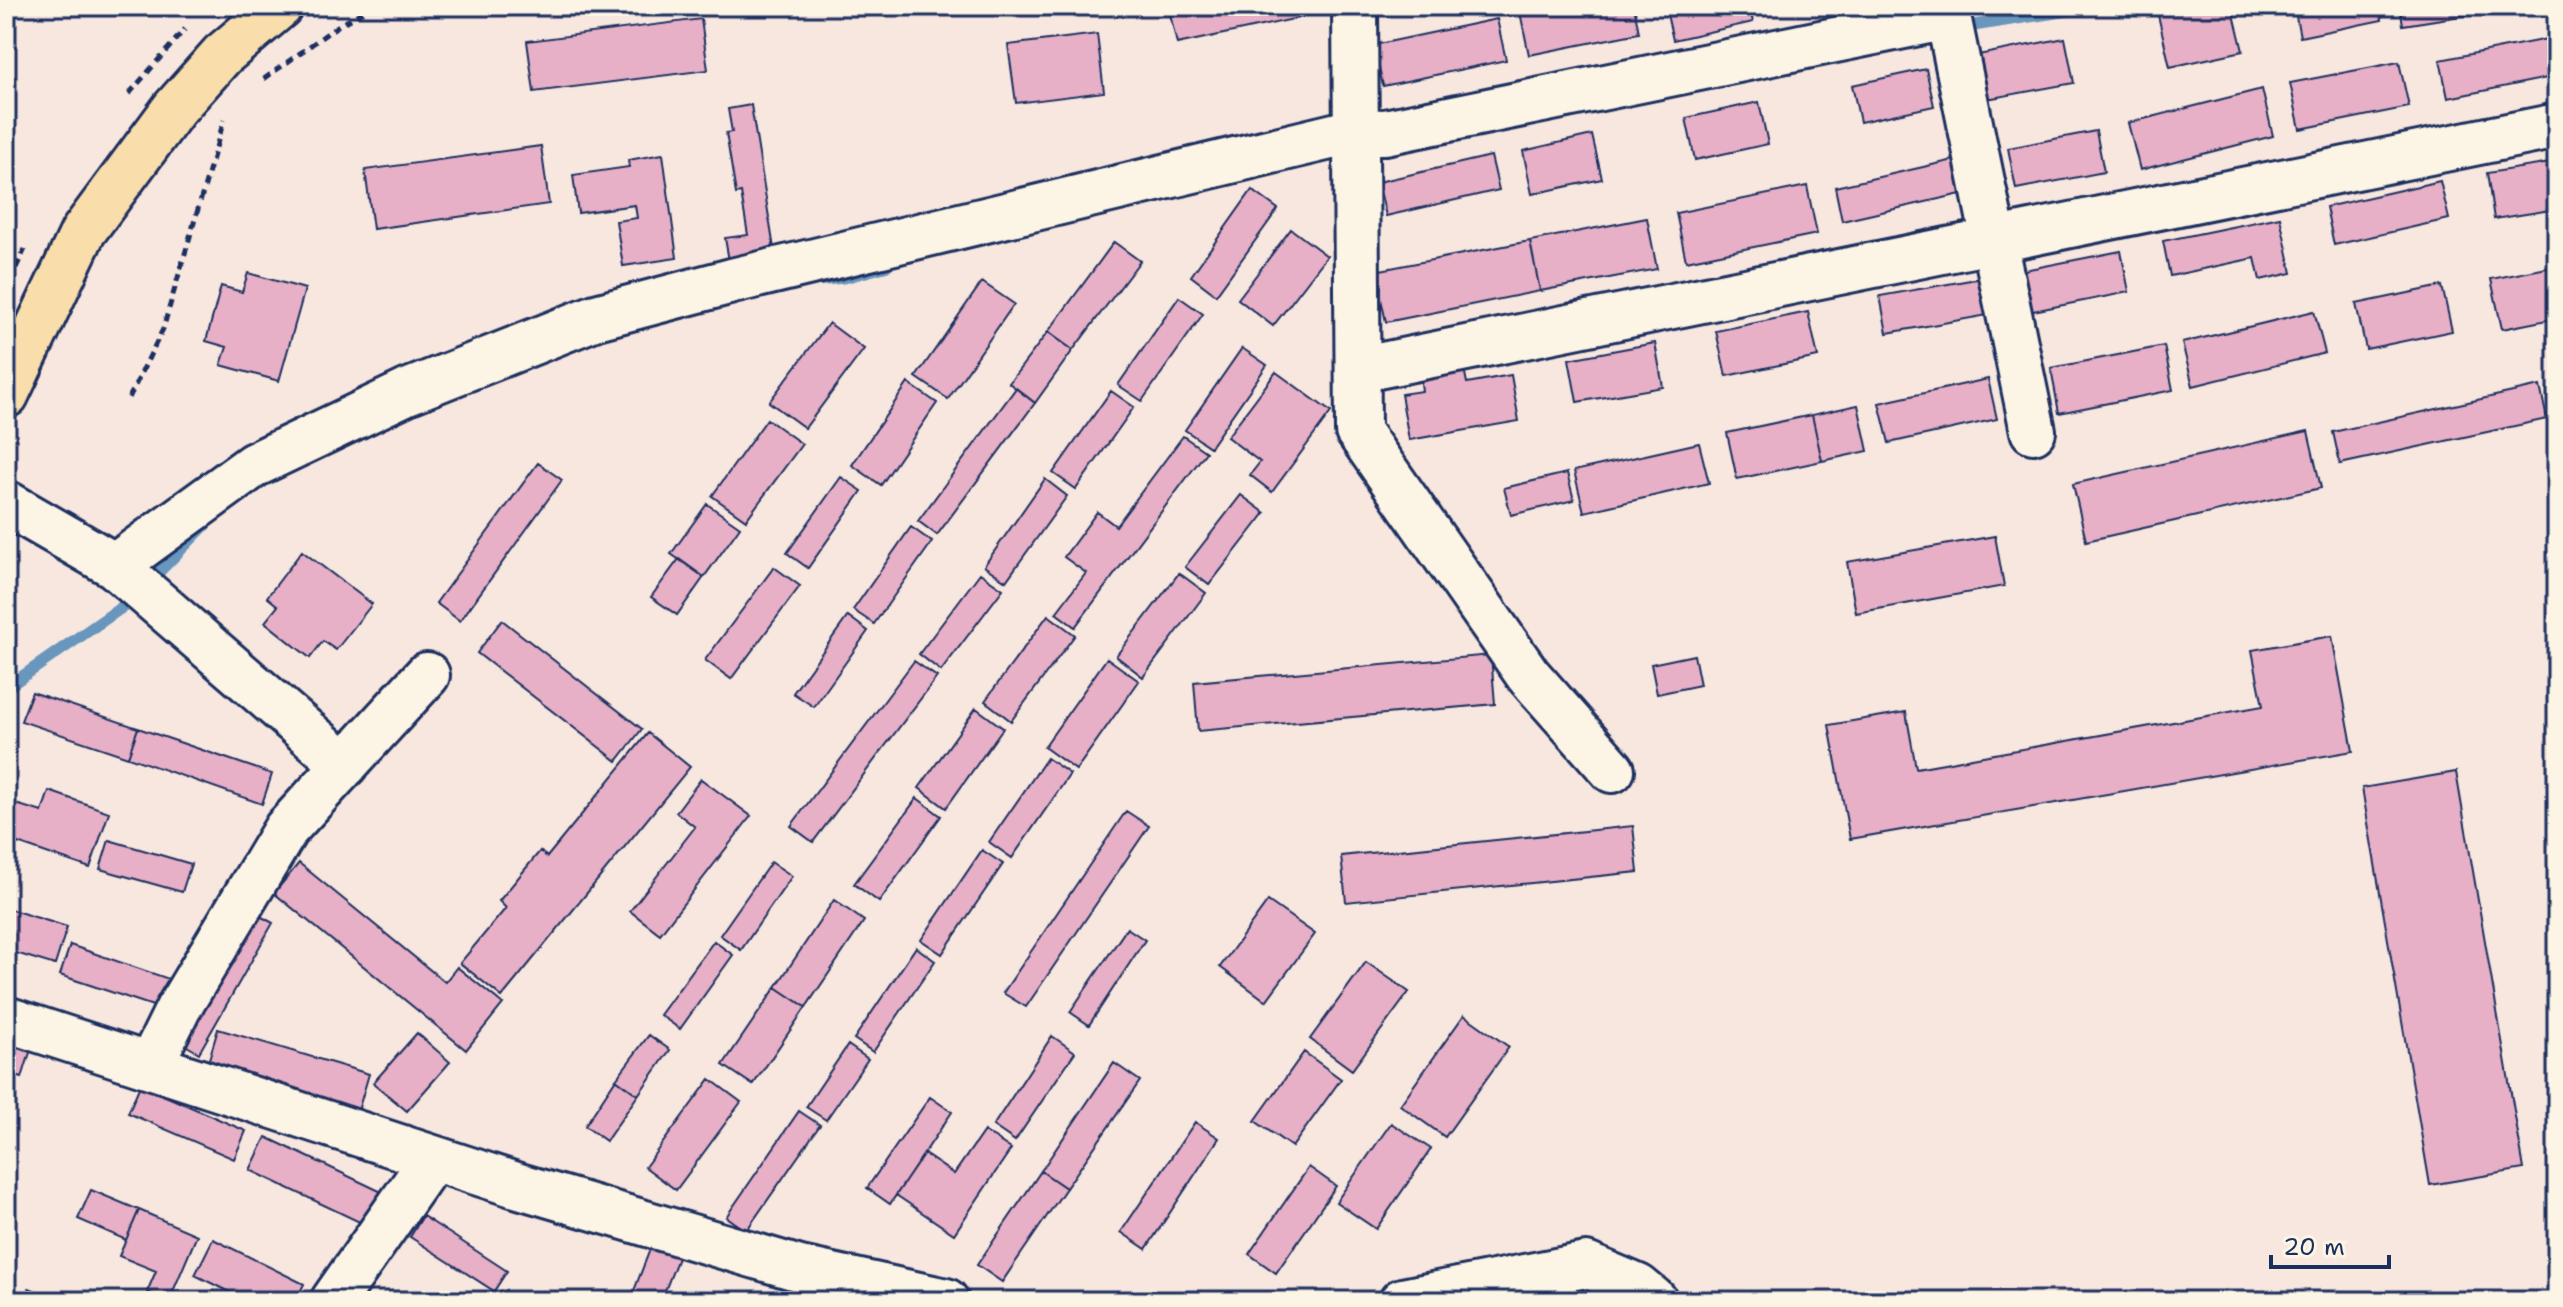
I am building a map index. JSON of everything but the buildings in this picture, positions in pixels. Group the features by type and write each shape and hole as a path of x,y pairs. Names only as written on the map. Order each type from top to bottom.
{"main road":[{"path":"6,395 83,232 174,109 222,55 280,6"}],"street":[{"path":"1355,6 1358,431 1528,675 1612,770"},
{"path":"115,566 254,465 407,392 596,317 747,277 1355,131 1385,132 1947,12 2033,431"},
{"path":"1358,370 2557,126"},
{"path":"6,503 115,566 345,765"},
{"path":"151,1064 178,1009 286,829 427,675"},
{"path":"6,1019 516,1185 800,1269 946,1301"},
{"path":"333,1301 433,1158"},
{"path":"1402,1301 1595,1283 1638,1287 1655,1301"}],"path":[{"path":"253,87 336,27 372,6"},
{"path":"129,398 163,329 223,122 229,113"}],"waterway":[{"path":"1958,28 2097,6"},
{"path":"822,280 886,266"},
{"path":"6,688 128,603 205,525"}]}
